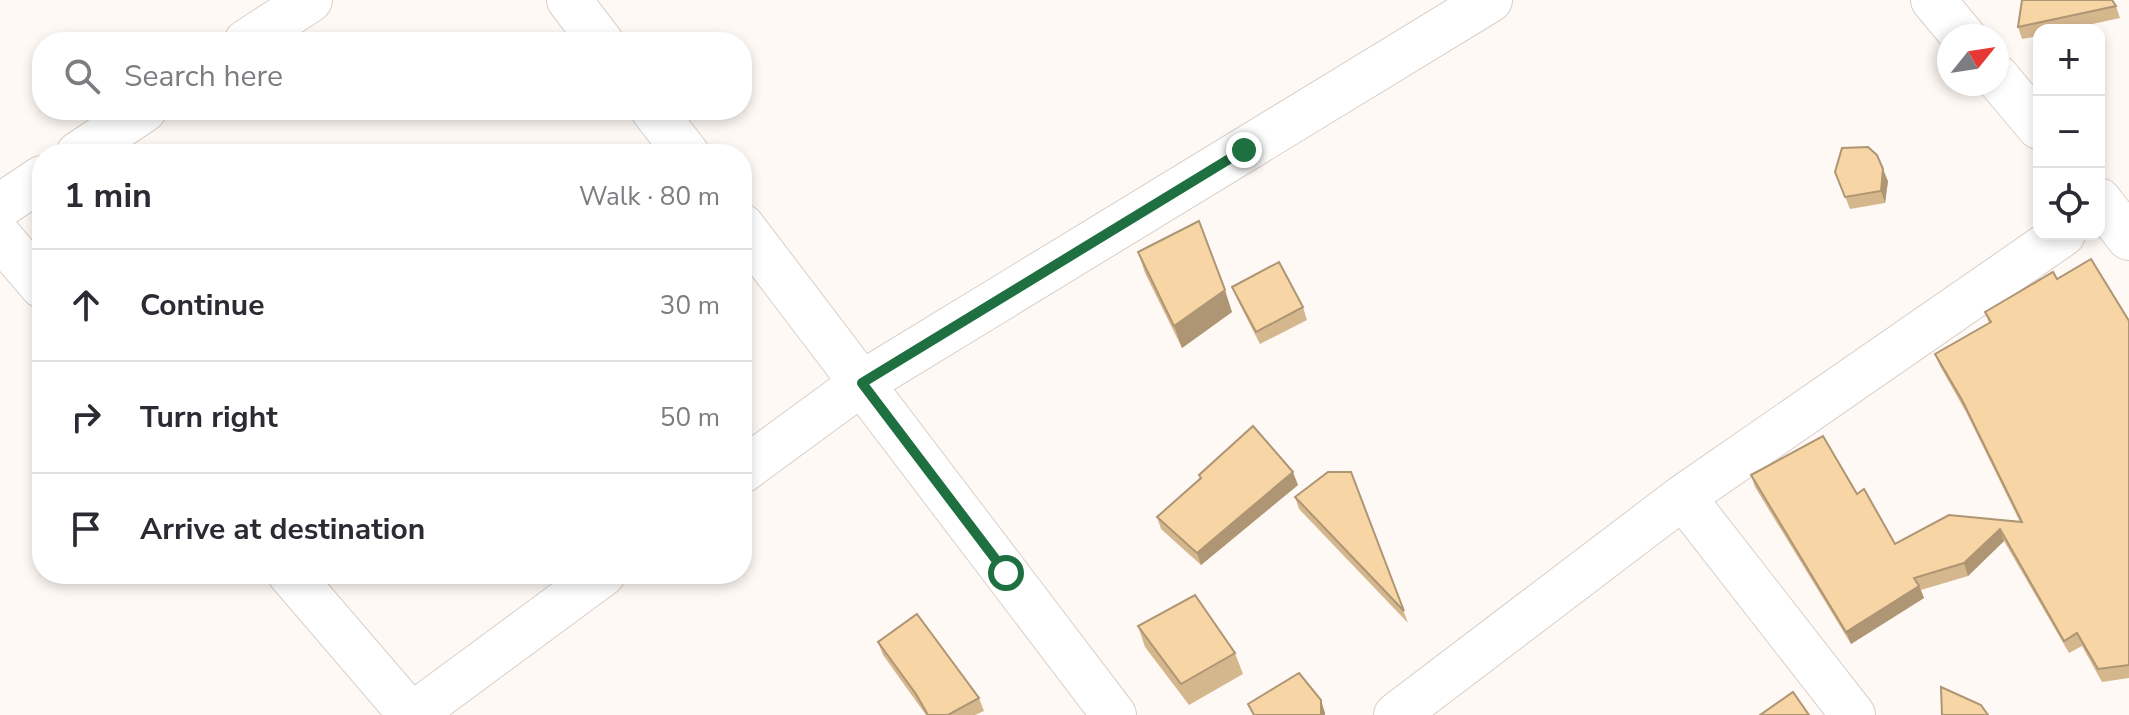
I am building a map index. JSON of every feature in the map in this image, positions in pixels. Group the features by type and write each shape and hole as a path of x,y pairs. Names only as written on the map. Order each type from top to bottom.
{"street":[{"path":"261,32 310,0"},
{"path":"569,0 593,32"},
{"path":"752,464 862,383 1490,0"},
{"path":"1933,0 1953,24"},
{"path":"2009,91 2033,120"},
{"path":"93,144 129,120"},
{"path":"661,120 679,144"},
{"path":"0,206 32,185"},
{"path":"0,237 32,274"},
{"path":"752,239 1114,715"},
{"path":"1396,715 1683,497 2054,240"},
{"path":"1683,497 1853,715"},
{"path":"299,584 412,715 589,584"}],"building":[{"path":"2022,0 2112,0 2116,6 2018,27"},
{"path":"1868,147 1877,155 1883,169 1881,191 1845,197 1835,172 1842,148"},
{"path":"1199,221 1225,290 1174,326 1138,252"},
{"path":"2091,259 2129,321 2129,665 2098,669 2077,633 2064,641 2000,529 1964,563 1914,578 1919,586 1846,632 1751,475 1823,436 1857,494 1864,489 1895,544 1949,515 2022,522 1962,400 1935,354 1991,322 1985,312 2053,272 2057,279"},
{"path":"1279,262 1303,307 1256,332 1232,287"},
{"path":"1253,426 1293,472 1197,553 1157,517"},
{"path":"1328,472 1351,472 1404,611 1295,497"},
{"path":"1195,595 1235,653 1181,684 1138,626"},
{"path":"917,614 979,698 948,715 928,715 878,642"},
{"path":"1299,673 1321,700 1321,715 1254,715 1248,704"},
{"path":"1941,687 1981,705 1988,715 1942,715"},
{"path":"1793,692 1809,715 1760,715"}],"route":[{"path":"1006,573 862,383 1244,150"}]}
